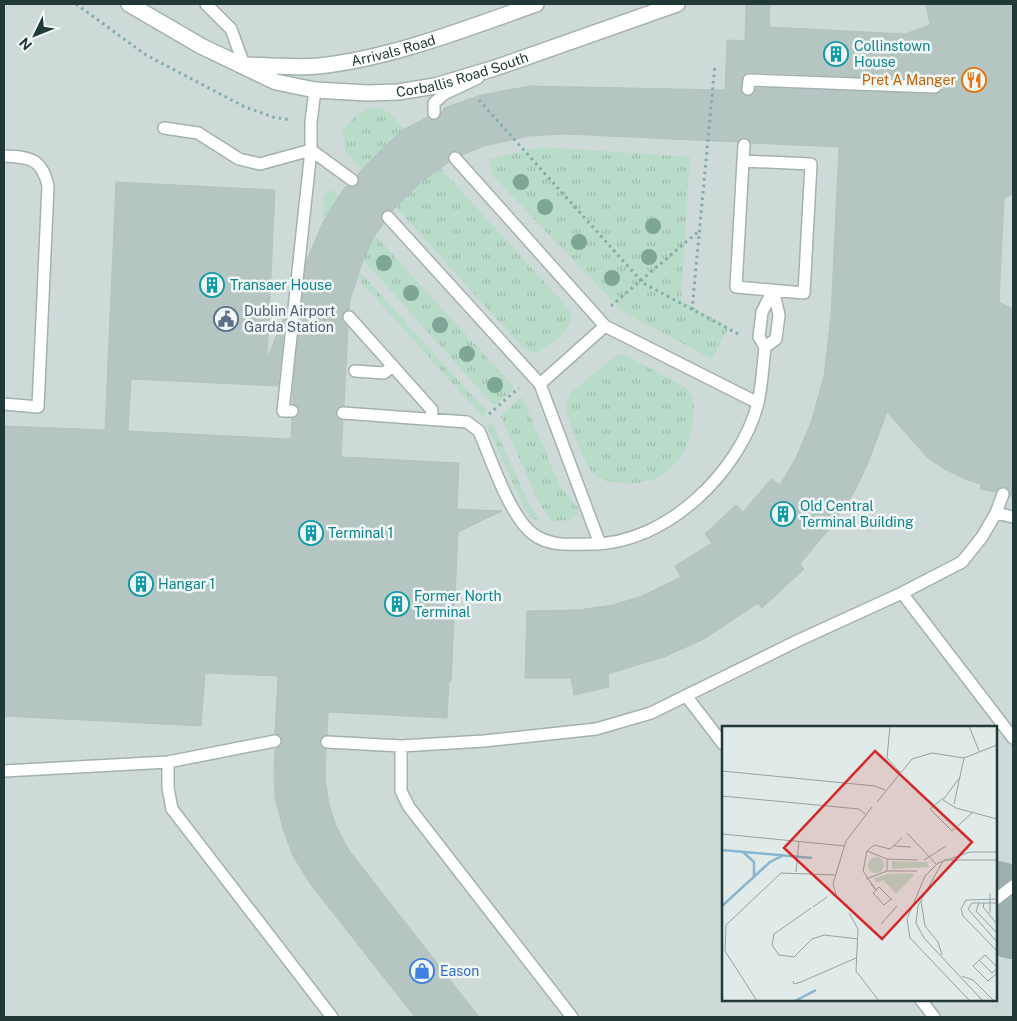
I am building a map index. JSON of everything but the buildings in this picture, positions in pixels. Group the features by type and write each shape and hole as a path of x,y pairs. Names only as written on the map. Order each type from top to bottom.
{"street":[{"name":"Corballis Road South","path":"129,4 201,46 276,82 342,93 398,92 435,86 495,68 677,4"},
{"name":"Arrivals Road","path":"244,65 318,66 343,62 416,44 536,4"}],"lane":[{"path":"206,4 231,29 244,65"},
{"path":"434,113 434,103 444,94 495,68"},
{"path":"748,89 749,80 935,87"},
{"path":"292,411 283,411 301,277 311,150 311,122 315,90"},
{"path":"164,128 198,133 239,159 260,164 311,150"},
{"path":"744,145 736,287 804,293 811,164 744,161"},
{"path":"311,150 352,180"},
{"path":"4,156 23,157 33,160 42,167 48,186 38,407 4,404"},
{"path":"455,158 601,322 758,403"},
{"path":"388,217 537,380 600,544"},
{"path":"343,413 467,422 479,431 518,518 534,535 552,544 600,544 650,530 683,509 710,486 732,460 747,432 758,403 765,346 759,337 762,312 773,290"},
{"path":"765,346 776,339 779,315 773,290"},
{"path":"349,317 432,410 430,419"},
{"path":"537,380 601,322"},
{"path":"355,371 384,373 393,366"},
{"path":"327,742 401,746 484,741 596,729 651,713 687,697 796,641 902,593 962,562 973,550 996,513 1004,494"},
{"path":"996,513 1013,517"},
{"path":"902,593 1013,738"},
{"path":"687,697 722,743"},
{"path":"4,772 168,762 275,741"},
{"path":"401,746 401,791 409,807 572,1017"},
{"path":"168,762 168,788 172,809 332,1017"},
{"path":"997,898 1013,886"},
{"path":"922,1001 934,1017"}],"path":[{"path":"76,4 146,55 245,107 273,117 287,119"},
{"path":"692,310 716,64"},
{"path":"495,68 479,100 641,280 692,310 765,346"},
{"path":"601,322 641,280 700,230"},
{"path":"474,427 537,380"}],"shaded area":[{"path":"4,4 1013,4 1013,1017 4,1017"}],"green space":[{"path":"374,107 389,112 569,309 571,321 569,325 549,346 533,353 524,349 346,152 342,133 356,117"},
{"path":"542,147 690,157 681,300 729,327 712,359 623,312 492,175 489,159"},
{"path":"330,190 337,194 515,388 494,406 323,215 324,196"},
{"path":"322,230 487,412 482,416 323,240"},
{"path":"617,355 624,355 680,384 690,394 694,407 691,432 681,457 662,475 637,483 605,480 596,476 591,471 583,456 566,411 566,402 570,393"},
{"path":"522,397 560,486 578,508 578,514 569,520 551,521 537,499 500,415"},
{"path":"492,422 529,504 540,521 533,519 525,510 487,426"}],"taxiway":[{"path":"997,900 1013,921"}],"place":[{"name":"Collinstown House","path":"836,54"},
{"name":"Pret A Manger","path":"974,80"},
{"name":"Transaer House","path":"212,285"},
{"name":"Dublin Airport Garda Station","path":"226,319"},
{"name":"Old Central Terminal Building","path":"783,514"},
{"name":"Terminal 1","path":"311,533"},
{"name":"Hangar 1","path":"141,584"},
{"name":"Former North Terminal","path":"397,604"},
{"name":"Eason","path":"422,971"}]}
